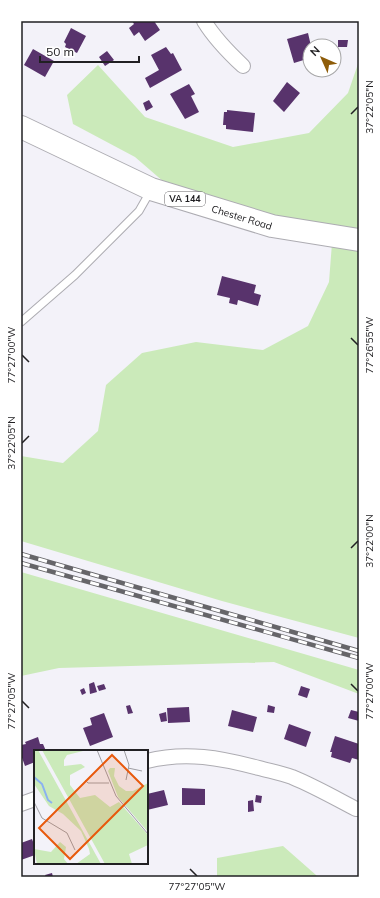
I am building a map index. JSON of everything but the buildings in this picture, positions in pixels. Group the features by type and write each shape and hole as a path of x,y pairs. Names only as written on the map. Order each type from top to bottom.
{"main road":[{"name":"Chester Road","path":"21,127 151,189 272,226 359,240"}],"street":[{"path":"204,21 211,33 223,47 244,66"},
{"path":"148,761 182,756 203,756 229,760 292,777 356,808"},
{"path":"21,804 34,799"}],"lane":[{"path":"21,322 74,275 139,211 151,189"}],"green space":[{"path":"359,61 359,234 290,221 172,189 135,157 73,124 67,95 98,65 145,117 233,147 309,133 348,93"},
{"path":"332,243 359,247 359,638 222,601 21,541 21,456 63,463 98,431 106,385 142,353 196,342 263,350 308,326 329,282"},
{"path":"21,572 359,670 359,694 274,662 59,668 21,676"},
{"path":"283,846 317,877 217,877 217,858"}],"railway":[{"path":"21,554 359,651"},
{"path":"21,563 359,658"}]}
